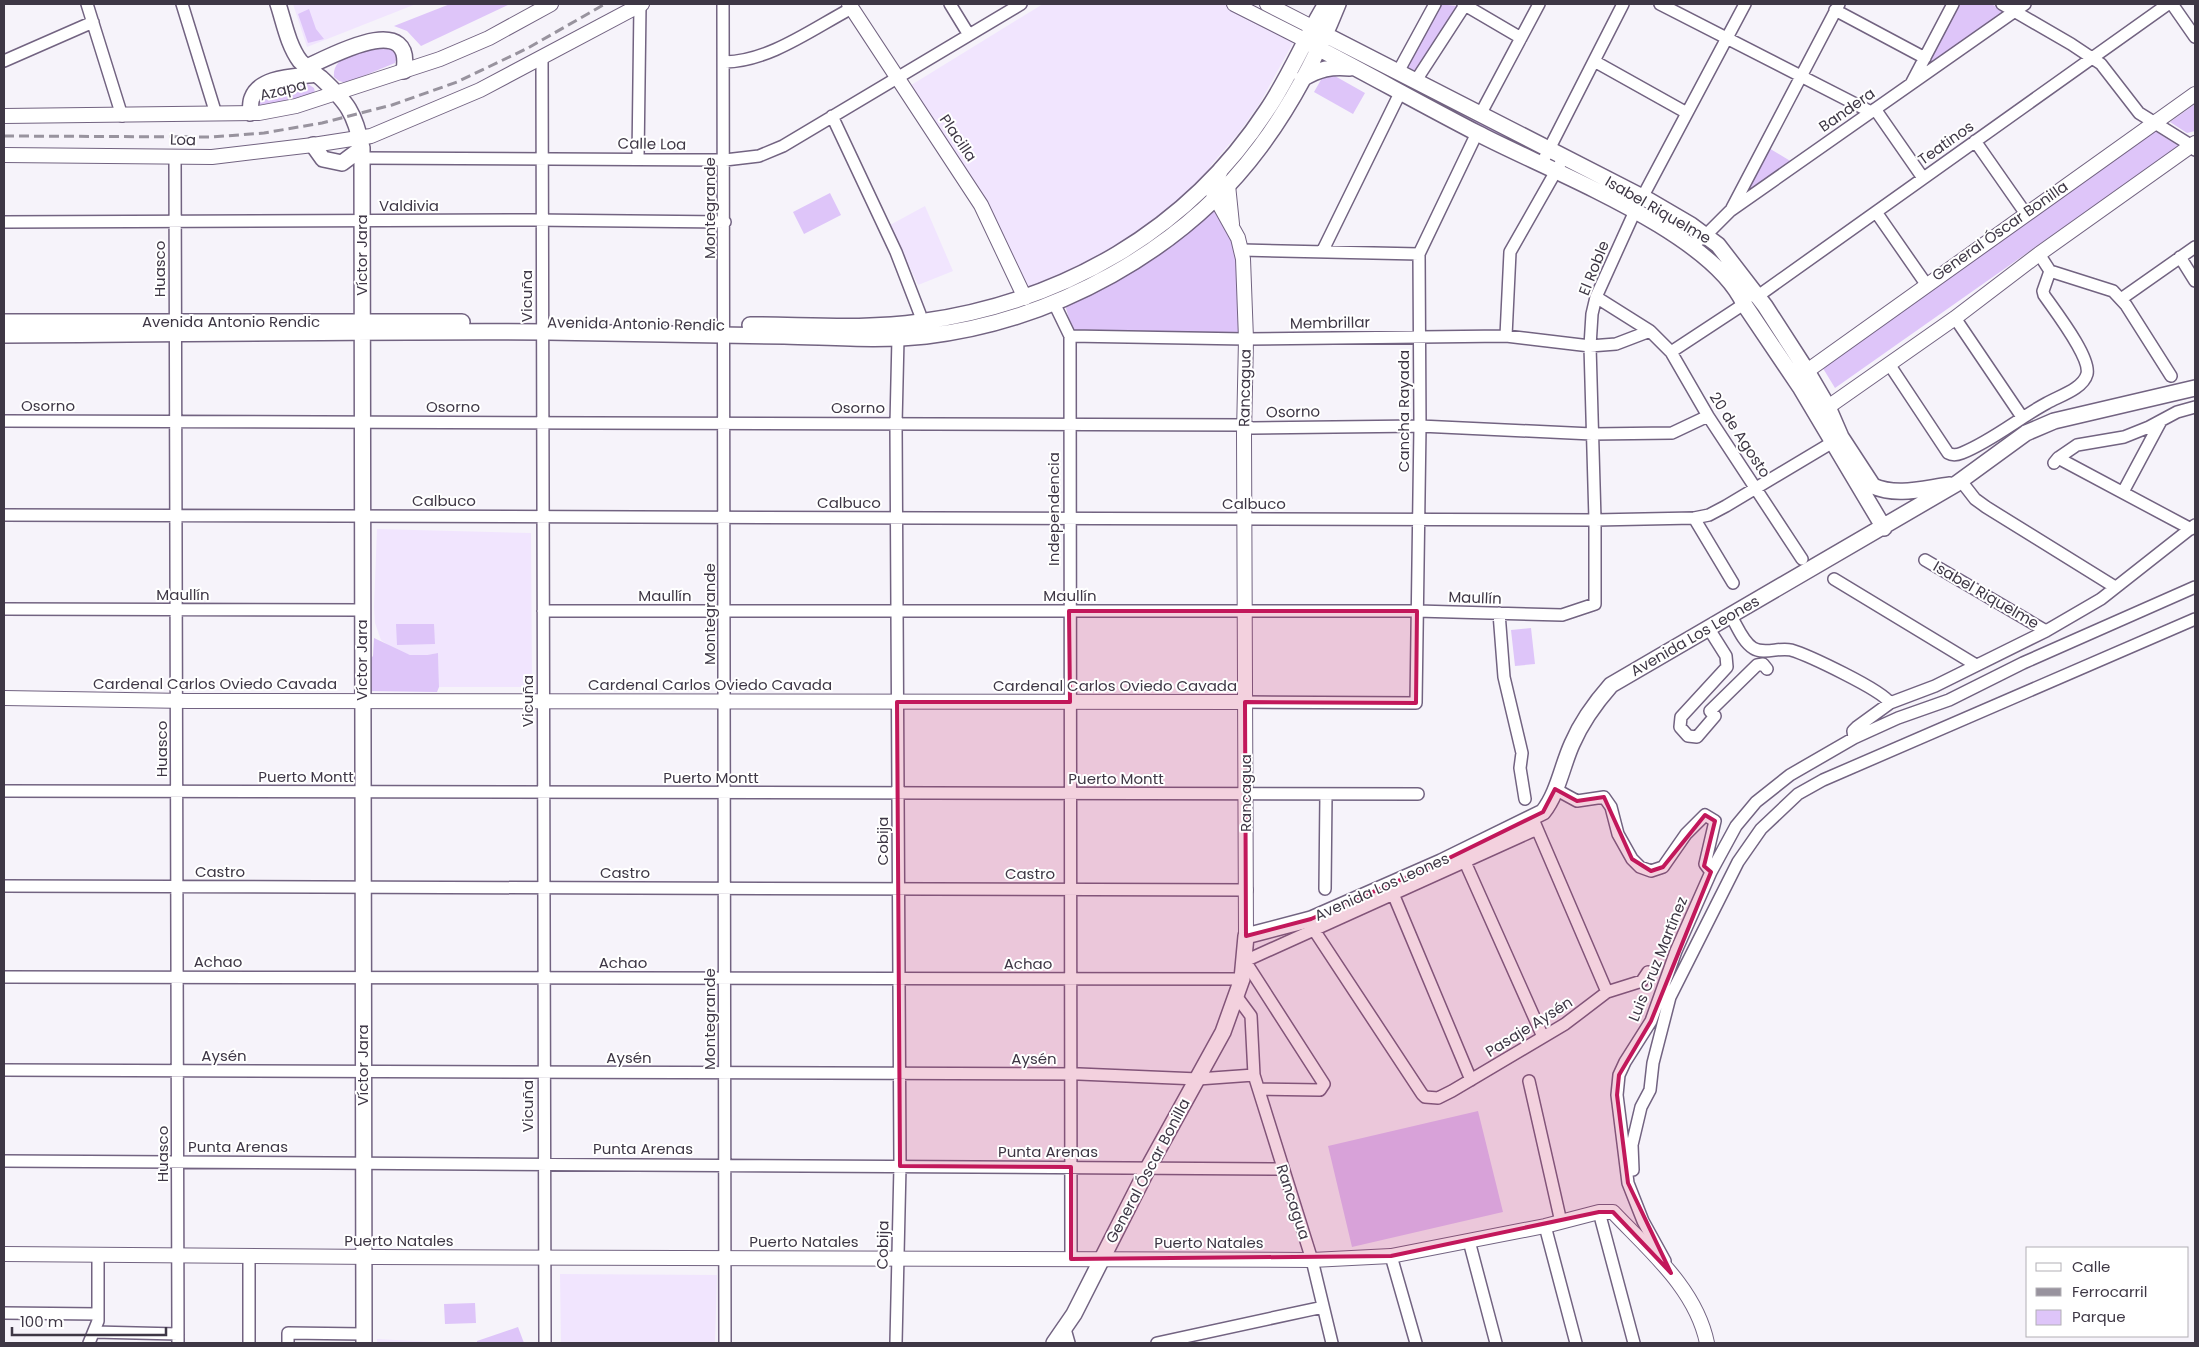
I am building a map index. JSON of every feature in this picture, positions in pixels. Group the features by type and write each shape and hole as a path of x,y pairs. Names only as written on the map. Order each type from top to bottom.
{"main road":[{"name":"Víctor Jara","path":"278,4 292,47 300,61 336,92 354,116 361,148 364,1339"},
{"name":"Avenida Antonio Rendic","path":"4,322 176,328 542,327 724,330 898,338 978,327 1054,303 1113,275 1142,257 1214,198 1228,185 1259,148 1302,79 1326,4"},
{"name":"Avenida Antonio Rendic","path":"724,330 920,322 975,312 1026,298 1052,288 1106,262 1164,224 1222,166 1268,109 1338,4"},
{"name":"Isabel Riquelme","path":"1315,38 1355,68 1477,133 1635,211 1691,246 1717,266 1742,299 1808,401 1873,486 1880,490 1908,492 1959,483"},
{"name":"Isabel Riquelme","path":"1315,38 1398,72 1481,114 1643,198 1706,235 1718,245 1736,265 1758,296 1807,371 1828,407 1837,440 1884,528"},
{"path":"250,113 252,98 259,88 270,82 311,70 358,44 371,40 395,42 403,49 406,58 404,71"},
{"path":"1302,79 1320,69 1337,66 1355,68"},
{"path":"313,145 323,159 342,163 361,148"},
{"name":"Avenida Antonio Rendic","path":"4,334 176,328"},
{"name":"Avenida Los Leones","path":"1246,936 1311,919 1441,862 1535,824 1550,803 1572,743 1591,711 1611,685 1959,483 2013,440 2041,426 2195,388"},
{"name":"Rancagua","path":"1237,997 1242,979 1246,936"},
{"name":"General Óscar Bonilla","path":"1054,1343 1067,1336 1074,1314 1101,1259 1148,1168 1223,1032 1237,997"}],"street":[{"path":"87,4 122,116"},
{"path":"182,4 216,114"},
{"name":"Azapa","path":"4,116 250,113 296,106 404,71 475,45 551,4"},
{"path":"361,148 371,136 480,90 542,60 641,4"},
{"path":"638,158 641,4"},
{"name":"Montegrande","path":"723,4 725,62 725,1343"},
{"path":"950,4 969,35"},
{"name":"Calle Loa","path":"361,148 542,158 725,160 759,156 783,146 1021,4"},
{"name":"Isabel Riquelme","path":"1234,4 1315,38"},
{"name":"Isabel Riquelme","path":"1267,4 1315,38"},
{"path":"1398,72 1435,4"},
{"path":"1415,82 1464,4 1521,38"},
{"path":"1481,114 1539,4"},
{"path":"1541,165 1623,4"},
{"path":"1660,4 1801,76 1873,110 1923,178"},
{"name":"El Roble","path":"1595,604 1595,520 1590,346 1592,314 1596,297 1635,211 1745,4"},
{"path":"1911,84 1953,4"},
{"path":"1808,401 1828,407 1955,318 2039,254 2194,146 2153,123 2140,113 2101,64 2002,4"},
{"name":"Bandera","path":"1691,246 1706,235 1730,211 2025,4"},
{"name":"Teatinos","path":"1758,296 2168,4"},
{"path":"2172,4 2195,37"},
{"path":"725,62 743,61 760,56 850,6"},
{"name":"Placilla","path":"850,6 981,205 1026,298"},
{"path":"1730,211 1837,7 1925,58"},
{"path":"4,61 93,22"},
{"name":"Vicuña","path":"542,60 543,1163 545,1343"},
{"path":"1594,62 1687,112"},
{"path":"1322,252 1401,91"},
{"name":"General Óscar Bonilla","path":"1807,371 1926,284 2195,94"},
{"path":"832,116 896,252 920,314 920,322"},
{"name":"Cancha Rayada","path":"1416,703 1420,426 1418,254 1477,133"},
{"path":"1975,141 2026,214"},
{"name":"Loa","path":"4,155 212,157 313,145 361,148"},
{"name":"Huasco","path":"175,156 178,1339"},
{"path":"1506,336 1510,252 1564,157"},
{"name":"Avenida Antonio Rendic","path":"1214,198 1214,187 1222,166"},
{"name":"Rancagua","path":"1228,185 1233,229"},
{"name":"Rancagua","path":"1214,198 1233,229 1242,250 1246,339 1244,425 1246,936"},
{"path":"1876,212 1926,284"},
{"name":"Valdivia","path":"4,222 542,220 725,222"},
{"path":"2121,298 2195,247"},
{"path":"1242,250 1418,254"},
{"path":"2039,254 2050,271 2106,288 2121,298 2171,376"},
{"path":"2180,258 2195,281"},
{"path":"1889,364 1948,454 1954,456 1963,453 2022,416 2082,382 2088,367 2080,350 2044,295 2050,271"},
{"path":"1671,352 1742,299 1758,296"},
{"name":"20 de Agosto","path":"1596,297 1650,331 1671,352 1708,416 1802,559"},
{"name":"Independencia","path":"1054,303 1070,336 1071,1259"},
{"path":"1955,318 2022,416"},
{"path":"1590,346 1616,344 1650,331"},
{"name":"Membrillar","path":"1070,336 1246,339 1506,336 1590,346"},
{"name":"Cobija","path":"896,1343 900,1166 896,518 898,338"},
{"path":"2191,532 2123,492 2056,460 2077,445 2124,437 2177,412 2195,407"},
{"name":"Osorno","path":"4,421 1069,424 1244,425 1252,428 1420,426 1592,434 1672,433 1708,416"},
{"path":"2123,492 2161,421"},
{"name":"Calbuco","path":"4,515 1418,520 1694,518 1709,515 1837,440"},
{"path":"1959,483 1986,508 2115,587"},
{"path":"1694,518 1733,583"},
{"name":"Luis Cruz Martínez","path":"1854,738 1853,732 1857,727 1890,703 1935,686 2046,631 2100,599 2191,532"},
{"name":"Isabel Riquelme","path":"1925,560 2046,631"},
{"path":"1834,579 1976,665"},
{"name":"Luis Cruz Martínez","path":"1671,1273 1643,1221 1628,1183 1617,1095 1619,1075 1651,1021 1676,951 1710,872 1736,826 1756,802 1790,775 1854,738 1898,718 1949,700 2032,659 2195,587"},
{"name":"Maullín","path":"543,611 1417,611 1562,615 1595,604"},
{"name":"Maullín","path":"4,609 362,610"},
{"path":"1499,613 1504,677 1522,752 1520,768 1525,799"},
{"path":"1731,616 1753,649 1764,651 1780,649 1800,653 1870,687 1887,698 1890,703"},
{"path":"1636,1201 1632,1145 1641,1107 1650,1090 1653,1063 1670,997 1738,862 1762,829 1798,794 1823,780 2195,619"},
{"path":"1709,629 1726,656 1728,667 1681,717 1680,726 1688,736 1697,736 1716,716 1710,712 1757,664 1763,664 1767,669"},
{"name":"Cardenal Carlos Oviedo Cavada","path":"4,698 177,701 1416,703"},
{"path":"1555,789 1577,801 1604,798 1611,807 1618,834 1632,859 1640,867 1650,871 1663,867 1686,834 1705,815 1714,821 1705,864 1710,872"},
{"name":"Puerto Montt","path":"4,791 1418,794"},
{"path":"1325,889 1326,794"},
{"path":"1535,824 1607,992"},
{"name":"Avenida Los Leones","path":"1244,961 1394,896 1465,862 1535,824"},
{"path":"1465,862 1543,1037"},
{"name":"Castro","path":"4,886 1246,890"},
{"path":"1394,896 1471,1080"},
{"name":"Pasaje Aysén","path":"1314,930 1425,1097 1438,1098 1471,1080 1565,1024 1607,992 1642,981 1648,972"},
{"path":"1244,961 1324,1084 1320,1090 1259,1089"},
{"name":"Achao","path":"4,976 1242,979"},
{"name":"Rancagua","path":"1237,997 1251,1016 1254,1075 1312,1260 1332,1343"},
{"name":"Aysén","path":"4,1070 1071,1074 1198,1079 1254,1075"},
{"path":"1529,1081 1561,1222"},
{"name":"Punta Arenas","path":"4,1162 363,1162 1282,1169"},
{"path":"1634,1343 1598,1212 1613,1212 1671,1273 1688,1297 1703,1325 1707,1343"},
{"name":"Puerto Natales","path":"4,1254 544,1258 1312,1260 1391,1256 1545,1226 1598,1212"},
{"path":"1545,1226 1576,1343"},
{"path":"1469,1241 1496,1343"},
{"path":"90,1343 98,1314 98,1255"},
{"path":"249,1256 249,1343"},
{"path":"1391,1256 1416,1343"},
{"path":"1157,1343 1323,1307"},
{"path":"4,1313 98,1314"},
{"path":"94,1332 178,1339"},
{"path":"288,1343 288,1333 364,1339"}],"highlighted area":[{"path":"1069,611 1417,611 1416,703 1245,702 1246,936 1311,919 1441,862 1543,812 1555,789 1577,801 1604,797 1632,859 1651,871 1663,867 1705,815 1715,821 1704,866 1711,872 1651,1021 1619,1075 1617,1095 1628,1183 1671,1273 1613,1212 1599,1212 1391,1256 1071,1259 1071,1167 900,1166 897,702 1070,702"}],"shaded area":[{"path":"293,4 416,4 307,47"},
{"path":"1043,4 1228,4 1294,41 1260,103 1238,134 1212,164 1193,196 1163,223 1026,295 908,87"},
{"path":"925,206 953,271 918,285 890,225"},
{"path":"377,529 531,533 532,687 439,687 438,653 410,655 392,648 381,640 375,623 374,607"},
{"path":"560,1274 717,1275 715,1343 561,1343"},
{"path":"377,1339 433,1342 433,1343 377,1343"}],"green space":[{"path":"450,4 510,4 421,46 407,31 394,26"},
{"path":"1438,4 1457,6 1417,74 1406,68"},
{"path":"1959,4 1991,4 2007,12 1928,66"},
{"path":"309,9 316,29 324,39 308,43 298,14"},
{"path":"375,45 396,49 398,54 395,63 346,83 334,77 337,64 342,59"},
{"path":"1326,71 1365,93 1353,114 1314,92"},
{"path":"1392,78 1404,79 1536,149 1533,154"},
{"path":"302,80 314,88 315,93 266,107 260,106 258,101 260,93"},
{"path":"2195,104 2195,131 2187,133 2170,122"},
{"path":"2155,131 2179,146 1835,388 1821,365"},
{"path":"1767,147 1792,162 1734,207"},
{"path":"830,193 841,215 804,234 793,212"},
{"path":"1213,205 1238,251 1242,334 1073,332 1065,305"},
{"path":"396,624 434,624 435,644 397,645"},
{"path":"1531,628 1535,664 1515,666 1511,630"},
{"path":"374,638 410,655 438,653 439,687 437,692 369,691 369,660 373,656"},
{"path":"1478,1111 1503,1212 1352,1247 1328,1146"},
{"path":"475,1303 476,1323 445,1324 444,1304"},
{"path":"518,1327 524,1343 477,1343 477,1341"}],"railway":[{"path":"4,136 211,137 264,133 322,123 392,105 457,82 528,48 605,4"}]}
